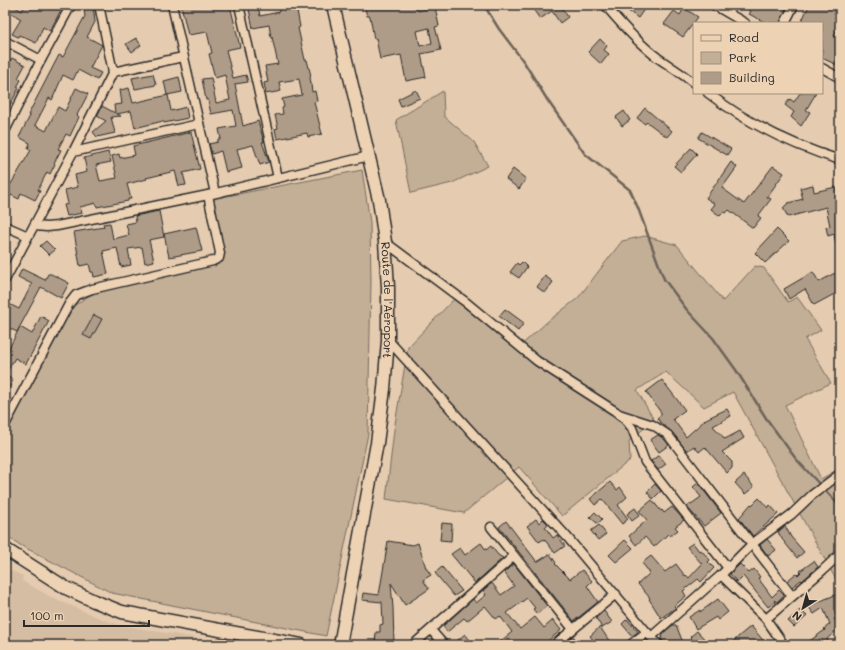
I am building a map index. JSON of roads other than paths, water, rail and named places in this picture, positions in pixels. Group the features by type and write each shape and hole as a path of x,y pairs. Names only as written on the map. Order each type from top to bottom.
{"main road":[{"name":"Route de l'Aéroport","path":"334,5 379,200 385,242 388,287 388,340 384,389 377,442 340,645"},
{"path":"5,549 66,588 122,612 301,645"}],"street":[{"path":"5,132 41,60 71,5"},
{"path":"5,280 73,152 113,72 99,5"},
{"path":"5,425 69,304 76,295 92,288 213,262 219,258 220,253 199,124 172,5"},
{"path":"239,5 278,178"},
{"path":"605,5 620,24 639,42 657,57 693,82"},
{"path":"786,22 794,5"},
{"path":"719,6 743,22"},
{"path":"5,40 41,60"},
{"path":"113,72 183,57"},
{"path":"823,69 840,78"},
{"path":"709,94 763,129 786,140 840,160"},
{"path":"73,152 199,124"},
{"path":"34,226 57,226 211,194 369,156"},
{"path":"5,226 28,236"},
{"path":"385,242 467,303 537,361 618,414 632,428 645,462 728,568"},
{"path":"388,340 568,538 659,645"},
{"path":"618,414 632,417 653,425 668,435 792,596"},
{"path":"630,645 649,634 721,575 752,544 792,514 812,495 840,474"},
{"path":"492,527 573,629"},
{"path":"766,619 840,554"},
{"path":"413,645 514,556"},
{"path":"721,575 766,619 784,645"},
{"path":"554,645 616,594"},
{"path":"431,630 444,645"}],"waterway":[{"path":"484,5 585,154 630,190 664,279 687,310 713,338 736,370 766,418 796,459 840,505"}]}
